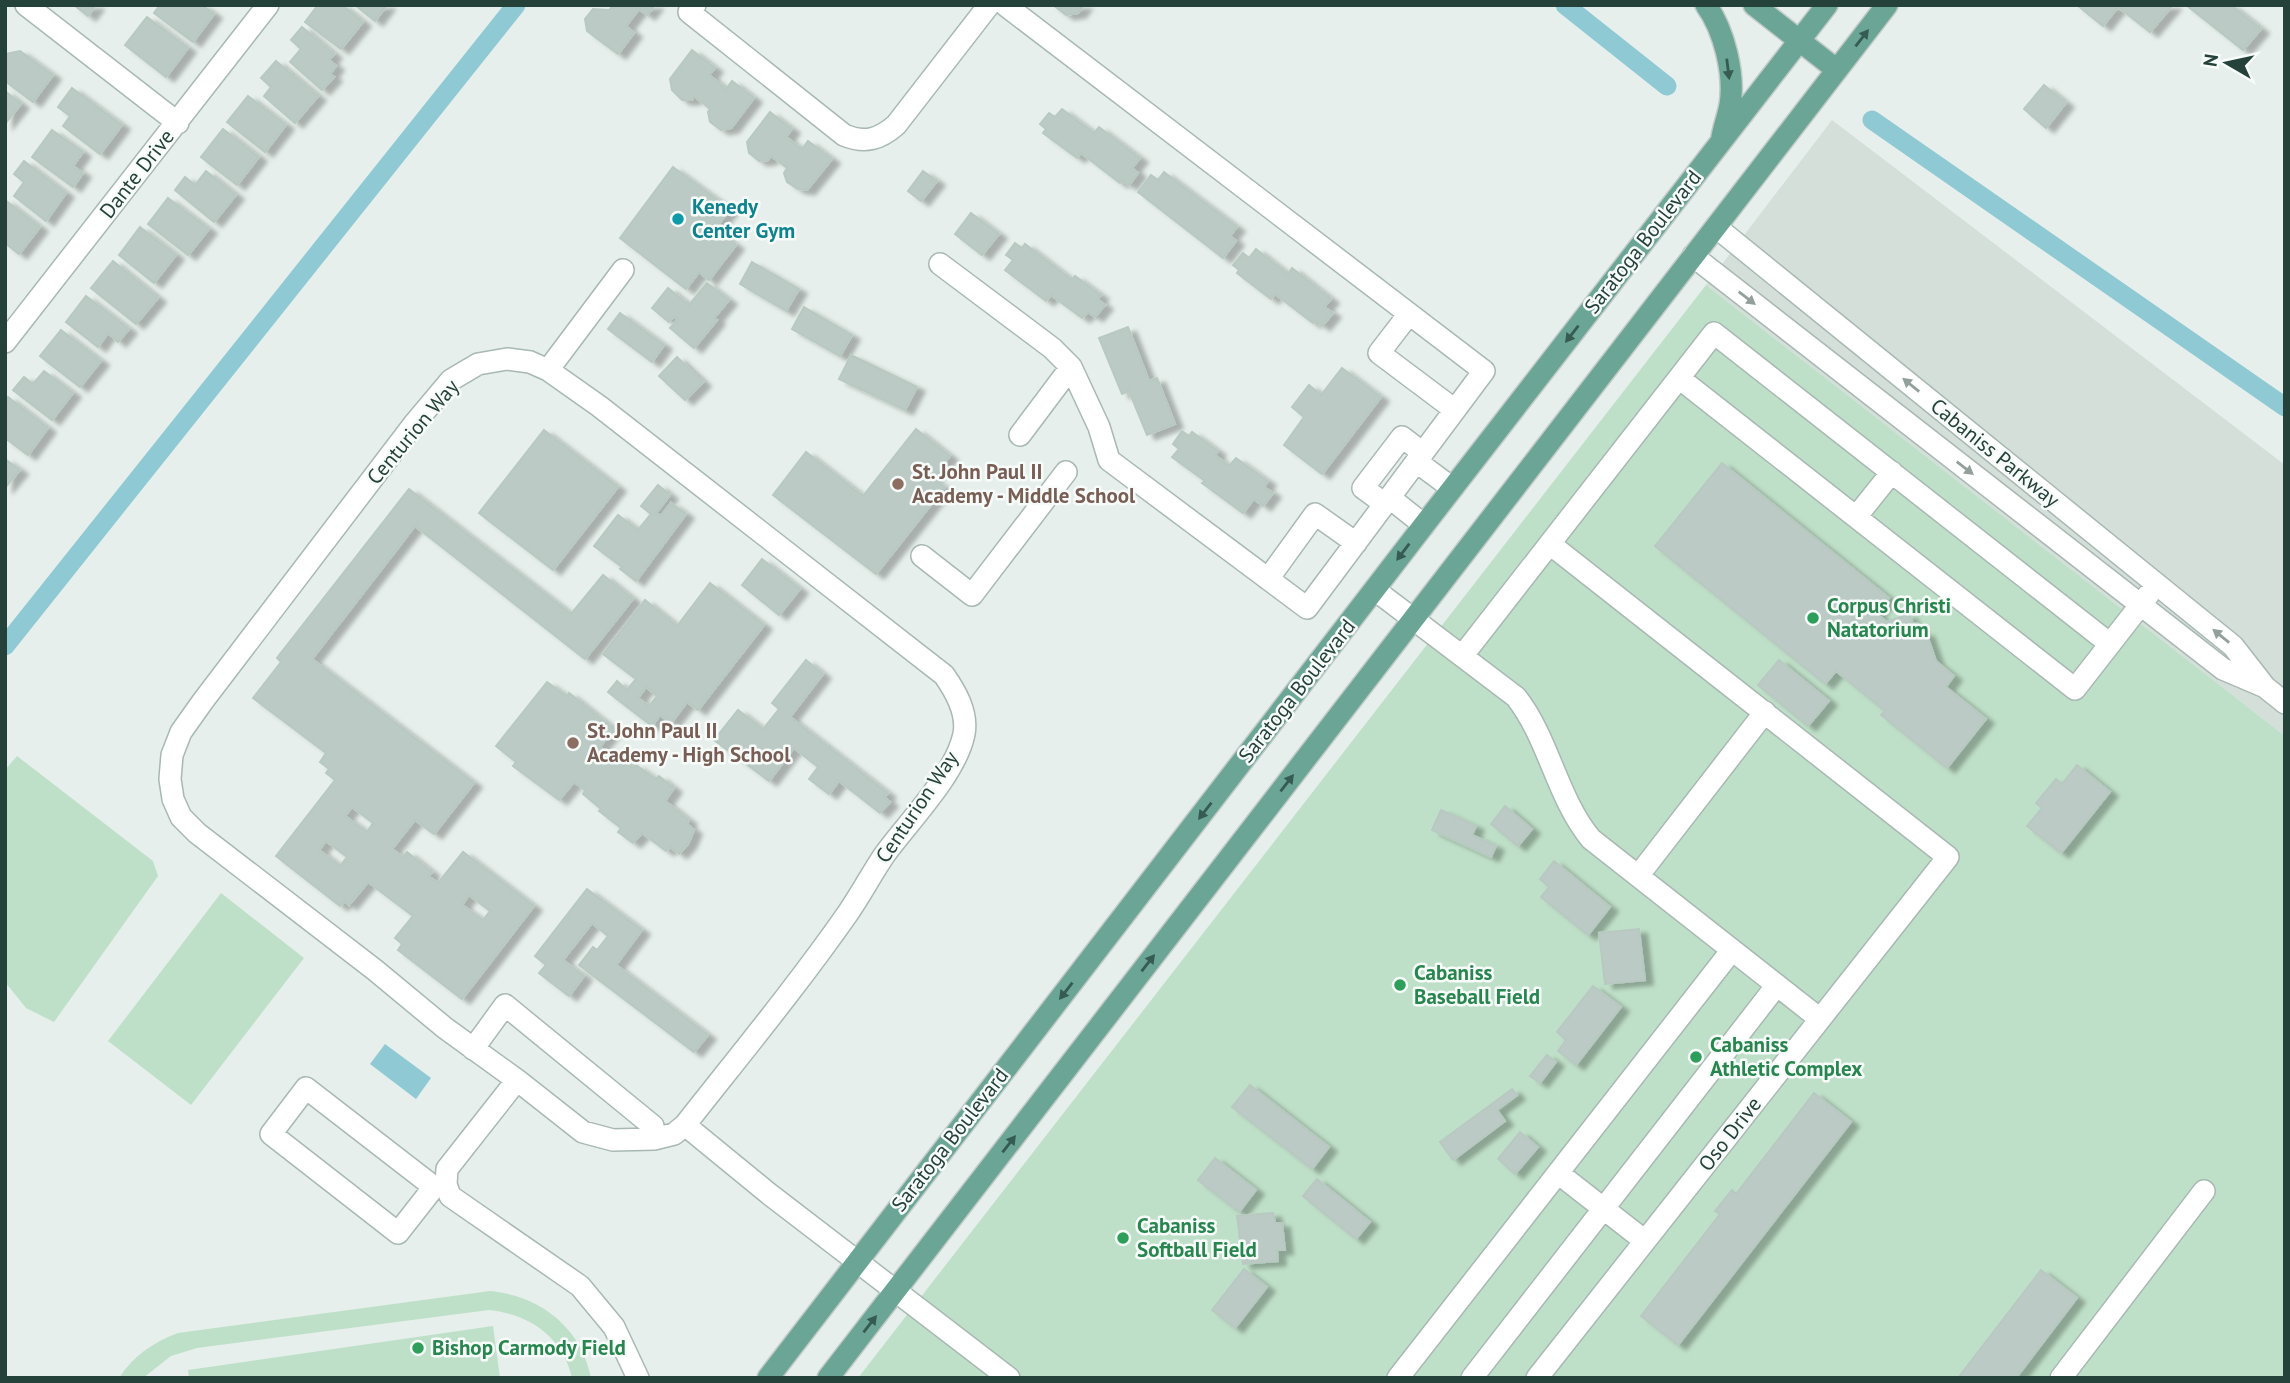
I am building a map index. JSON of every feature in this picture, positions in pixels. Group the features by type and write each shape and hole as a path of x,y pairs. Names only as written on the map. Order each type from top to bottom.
{"main road":[{"path":"1706,5 1723,37 1728,65 1730,103 1720,145"},
{"path":"1754,5 1837,71"},
{"name":"Saratoga Boulevard","path":"768,1378 1827,5"},
{"path":"828,1378 1887,5"}],"street":[{"path":"26,5 178,123"},
{"name":"Dante Drive","path":"5,342 268,5"},
{"path":"695,5 690,12 856,141 872,140 885,135 897,125 989,5"},
{"path":"940,264 1052,348 1071,367 1095,416 1110,460 1307,608 1484,371 1005,5"},
{"name":"Cabaniss Parkway","path":"1716,227 2233,646 2265,687 2285,703"},
{"name":"Cabaniss Parkway","path":"1693,256 2223,669 2265,687"},
{"path":"548,370 623,270"},
{"path":"1409,314 1379,353 1455,410"},
{"path":"1463,656 1714,333 2110,644"},
{"name":"Centurion Way","path":"507,359 530,362 548,370 620,422 944,675 957,694 963,715 964,733 953,762 885,855 849,912 685,1125 674,1134 654,1139 613,1140 583,1132 197,833 181,817 173,799 170,779 172,755 180,732 414,424 451,380 478,364 507,359"},
{"path":"1020,435 1071,367"},
{"path":"1679,378 2075,689 2157,584"},
{"path":"1424,525 1363,488 1402,437 1452,488"},
{"path":"922,556 972,595 1066,472"},
{"path":"1856,517 1892,472"},
{"path":"1268,579 1315,514 1356,543"},
{"path":"1550,544 1765,712 1638,876"},
{"path":"1375,590 1516,697 1528,715 1584,831 1820,1019"},
{"name":"Oso Drive","path":"1537,1378 1948,857 1765,712"},
{"path":"1398,1378 1732,950"},
{"path":"1472,1378 1777,985"},
{"path":"473,1049 505,1005 653,1126 654,1139"},
{"path":"517,1080 447,1169 440,1186 398,1233 271,1134 306,1088 440,1186 450,1196 580,1286 614,1327 638,1378"},
{"path":"685,1125 768,1193 1009,1378"},
{"path":"1558,1172 1645,1241"},
{"path":"2061,1378 2204,1191"}],"shaded area":[{"path":"1832,120 2285,465 2285,736 1706,285"}],"green space":[{"name":"Cabaniss Athletic Complex","path":"1706,285 2285,736 2285,1378 858,1378"},
{"path":"17,756 153,861 158,876 54,1022 26,1008 5,982 5,770"},
{"path":"221,893 304,958 191,1105 108,1041"},
{"path":"490,1291 525,1300 556,1317 578,1344 591,1378 572,1378 561,1351 542,1330 530,1322 504,1312 489,1310 197,1348 171,1356 143,1378 119,1378 145,1350 178,1333"},
{"name":"Bishop Carmody Field","path":"493,1326 500,1378 189,1378 188,1370"}],"water":[{"path":"385,1044 431,1078 416,1099 370,1064"}],"building":[{"path":"74,5 96,5 88,16"},
{"path":"160,5 202,5 214,14 193,42 154,13"},
{"path":"318,5 342,5 363,22 341,49 305,22"},
{"path":"355,5 387,5 375,21"},
{"path":"613,5 655,5 647,15 639,9 626,26 634,33 618,54 587,31 585,19 593,9 609,10"},
{"path":"1053,5 1084,5 1078,13 1066,15"},
{"path":"2077,5 2173,5 2150,32 2118,7 2103,26"},
{"path":"2186,5 2231,5 2261,29 2243,50"},
{"path":"147,17 188,48 166,77 125,45"},
{"path":"302,27 334,54 329,60 336,66 330,74 334,77 322,90 290,62 301,49 291,40"},
{"path":"692,50 715,68 709,75 726,89 732,81 754,98 731,128 721,130 710,122 710,109 694,96 692,100 682,100 672,90 670,79"},
{"path":"20,51 53,75 33,102 5,81 5,54"},
{"path":"276,61 318,96 295,123 264,96 271,87 261,78"},
{"path":"2044,85 2066,103 2046,128 2024,109"},
{"path":"72,88 122,125 100,154 63,126 70,116 58,107"},
{"path":"5,91 21,104 5,124"},
{"path":"248,96 286,125 265,152 227,122"},
{"path":"1062,109 1094,133 1099,127 1140,158 1132,168 1138,173 1129,185 1122,180 1120,183 1081,153 1077,158 1043,133 1046,129 1040,124 1049,113 1055,117"},
{"path":"770,112 792,129 786,137 802,149 808,141 832,159 807,190 798,189 787,182 784,173 787,168 771,156 768,160 759,161 749,153 747,142"},
{"path":"223,129 259,157 237,185 201,157"},
{"path":"52,130 83,152 73,166 83,173 73,187 32,157"},
{"path":"24,161 66,193 46,221 14,196 24,182 14,174"},
{"name":"Kenedy Center Gym","path":"673,167 730,209 715,229 736,245 709,280 699,272 686,289 620,238"},
{"path":"206,171 236,195 214,222 175,190 185,177 195,185"},
{"path":"923,171 937,181 921,201 908,191"},
{"path":"1164,172 1237,227 1230,236 1236,241 1223,258 1138,192 1151,175 1158,180"},
{"path":"168,198 209,229 188,255 148,224"},
{"path":"5,200 40,227 19,254 5,243"},
{"path":"971,213 999,234 982,255 955,234"},
{"path":"140,227 176,255 154,283 119,255"},
{"path":"1015,243 1022,248 1025,244 1072,280 1075,276 1101,295 1097,299 1105,305 1095,317 1088,312 1082,318 1051,295 1046,301 1005,270 1013,260 1006,255"},
{"path":"1256,249 1288,274 1292,268 1331,299 1324,307 1333,313 1322,326 1315,320 1313,323 1275,294 1271,299 1237,273 1239,270 1233,265 1243,253 1249,258"},
{"path":"113,261 158,298 136,324 91,288"},
{"path":"752,262 799,289 786,311 740,284"},
{"path":"707,283 729,300 694,348 670,328 678,320 674,316 669,322 652,308 668,288 689,305"},
{"path":"86,296 129,329 118,342 108,333 98,347 66,322"},
{"path":"804,307 852,335 840,356 792,329"},
{"path":"620,313 664,345 652,362 608,329"},
{"path":"1128,327 1149,381 1157,378 1175,424 1147,435 1129,391 1122,394 1099,338"},
{"path":"61,330 101,361 80,387 40,356"},
{"path":"851,355 917,387 905,410 839,379"},
{"path":"677,357 703,382 685,400 659,376"},
{"path":"1342,368 1381,397 1322,474 1284,445 1304,417 1292,407 1309,385 1321,395"},
{"path":"44,371 73,393 52,420 13,390 24,377 33,384"},
{"path":"8,397 48,428 28,455 5,438 5,400"},
{"path":"916,429 950,456 932,478 945,487 876,574 773,495 806,452 863,496"},
{"path":"544,430 618,487 553,570 479,513"},
{"path":"1182,431 1189,436 1192,432 1218,451 1215,455 1229,466 1236,458 1268,481 1264,487 1273,493 1263,506 1254,499 1243,513 1172,457 1179,449 1173,444"},
{"path":"5,459 20,470 5,488"},
{"name":"Corpus Christi Natatorium","path":"1722,463 1889,598 1876,613 1887,622 1909,614 1921,633 1926,632 1936,661 1954,676 1946,687 1986,719 1947,768 1881,715 1885,711 1836,671 1825,684 1655,546"},
{"path":"658,485 670,495 656,513 661,516 671,503 686,514 636,581 594,546 618,515 638,530 651,514 641,506"},
{"path":"409,489 571,614 603,575 633,599 585,659 415,526 312,659 474,783 434,834 415,820 392,849 403,857 407,852 432,872 428,876 438,883 463,852 534,906 462,999 398,950 402,944 395,938 413,916 368,882 349,905 345,901 340,906 276,856 335,780 326,773 329,769 320,762 326,753 253,698 281,662 277,658","holes":["352,807 373,823 367,832 345,816","326,841 347,857 340,866 319,850","469,895 490,911 483,920 462,905"]},
{"path":"762,559 800,589 779,615 742,585"},
{"path":"710,583 764,625 698,710 687,702 671,723 660,715 652,726 608,692 617,681 627,690 636,679 603,654 645,600 677,626","holes":["646,687 657,696 649,706 638,698"]},
{"path":"806,660 823,674 790,717 888,793 884,797 890,802 880,813 839,781 829,794 809,779 818,767 794,748 769,781 714,740 738,710 763,729 779,709 772,703"},
{"path":"1779,660 1829,701 1808,726 1758,685"},
{"path":"547,682 567,696 569,693 614,729 600,747 612,757 615,753 633,768 636,765 656,779 659,776 674,788 665,801 689,820 687,824 694,830 688,844 679,854 670,847 666,851 642,833 633,843 618,832 621,828 599,811 601,809 583,794 585,790 574,782 559,800 513,766 516,762 496,746"},
{"path":"2077,765 2110,792 2061,853 2027,826 2042,808 2036,803 2056,779 2062,784"},
{"path":"1505,806 1532,829 1518,846 1491,824"},
{"path":"1441,810 1476,826 1472,835 1496,846 1491,857 1432,830"},
{"path":"1554,861 1610,907 1588,935 1541,897 1549,887 1540,879"},
{"path":"587,889 642,930 616,965 708,1035 694,1052 579,965 593,947 597,950 608,936 592,923 563,960 584,976 569,996 539,973 546,965 535,956"},
{"path":"1639,929 1645,980 1605,984 1599,933"},
{"path":"1593,986 1621,1007 1576,1065 1558,1051 1566,1040 1557,1032"},
{"path":"1547,1055 1556,1062 1540,1083 1530,1076"},
{"path":"1250,1085 1329,1147 1312,1169 1232,1107"},
{"path":"1512,1089 1517,1095 1497,1110 1505,1121 1453,1160 1440,1142"},
{"path":"1814,1093 1851,1122 1678,1345 1641,1316 1720,1214 1715,1211 1732,1190 1736,1194"},
{"path":"1520,1132 1538,1147 1515,1174 1498,1159"},
{"path":"1215,1158 1256,1190 1239,1212 1198,1180"},
{"path":"1317,1179 1370,1222 1356,1239 1303,1196"},
{"path":"1273,1213 1275,1223 1282,1223 1285,1250 1277,1250 1278,1261 1243,1264 1237,1216"},
{"path":"1244,1269 1267,1287 1235,1328 1212,1310"},
{"path":"2041,1270 2077,1298 2016,1378 1958,1378"}],"waterway":[{"path":"5,646 516,5"},
{"path":"1565,5 1667,86"},
{"path":"1872,120 2285,407"}],"place":[{"name":"Kenedy Center Gym","path":"678,219"},
{"name":"St. John Paul II Academy - Middle School","path":"898,484"},
{"name":"Corpus Christi Natatorium","path":"1813,618"},
{"name":"St. John Paul II Academy - High School","path":"573,743"},
{"name":"Cabaniss Baseball Field","path":"1400,985"},
{"name":"Cabaniss Athletic Complex","path":"1696,1057"},
{"name":"Cabaniss Softball Field","path":"1123,1238"},
{"name":"Bishop Carmody Field","path":"418,1348"}]}
